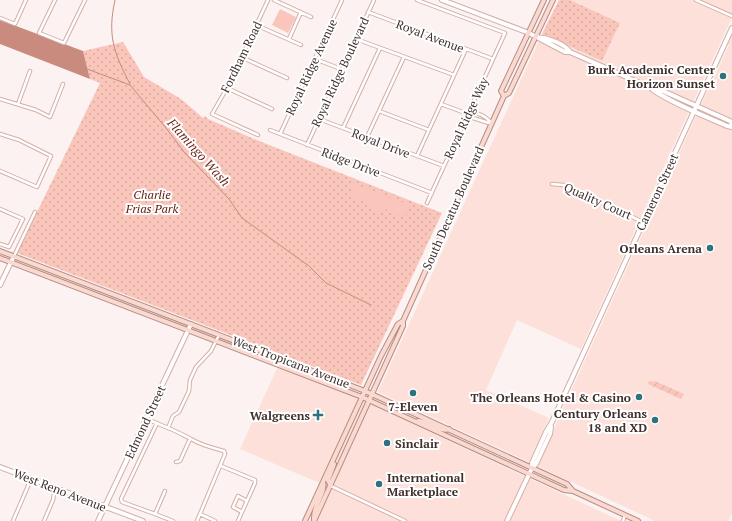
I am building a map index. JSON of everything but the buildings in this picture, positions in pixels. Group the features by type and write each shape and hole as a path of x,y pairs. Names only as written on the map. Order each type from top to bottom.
{"main road":[{"name":"South Decatur Boulevard","path":"504,96 502,91 544,0"},
{"name":"South Decatur Boulevard","path":"314,520 370,401 403,326 403,321 504,96 509,93 553,0"},
{"name":"West Tropicana Avenue","path":"0,251 220,334 373,394 567,484 573,491"},
{"name":"West Tropicana Avenue","path":"0,258 362,397 564,490 573,491 638,521"},
{"path":"73,287 76,280"},
{"path":"79,289 81,282"},
{"path":"138,312 141,304"},
{"name":"South Decatur Boulevard","path":"305,521 362,397 398,324 403,321"},
{"path":"261,358 264,351"},
{"path":"413,420 423,421 444,430 449,429"},
{"path":"330,486 328,480 334,463 334,457"},
{"path":"314,520 313,512 324,488 323,482"}],"street":[{"path":"0,18 15,24 26,0"},
{"path":"55,0 39,33 64,43 85,0"},
{"name":"Fordham Road","path":"258,135 212,114 227,88 268,0"},
{"path":"274,0 311,17"},
{"name":"Royal Ridge Avenue","path":"280,134 342,0"},
{"name":"Royal Ridge Boulevard","path":"307,145 374,0"},
{"name":"Royal Ridge Way","path":"417,0 505,33 427,203"},
{"path":"442,0 529,33 565,52 570,52 649,87 664,91 730,121 732,125"},
{"path":"696,0 732,16"},
{"path":"289,39 301,12"},
{"name":"Royal Avenue","path":"368,12 493,59"},
{"path":"256,25 300,45"},
{"name":"Cameron Street","path":"507,521 532,468 533,460 552,422 732,28"},
{"path":"356,38 454,76"},
{"path":"343,128 380,48"},
{"path":"417,156 466,49"},
{"path":"241,57 286,78"},
{"path":"367,137 404,57"},
{"path":"315,59 341,70"},
{"path":"18,104 30,71"},
{"path":"0,99 18,104 50,117 63,84"},
{"path":"649,87 661,96 727,126 732,125"},
{"path":"227,88 272,110"},
{"path":"441,104 468,114 470,117 492,124"},
{"path":"379,111 429,130"},
{"path":"468,114 472,112 486,118 492,124"},
{"name":"Royal Drive","path":"318,119 444,166"},
{"name":"Ridge Drive","path":"270,130 432,192"},
{"path":"0,134 19,140 51,156 37,187 0,171"},
{"name":"Quality Court","path":"552,184 563,185 644,222"},
{"path":"0,209 22,219 9,247 0,244"},
{"path":"0,285 34,212"},
{"name":"Edmond Street","path":"98,521 191,324"},
{"path":"168,428 173,416 179,412 189,391 190,380 196,367 211,351 220,334"},
{"path":"147,419 178,431 190,439 209,448 224,451 225,454 197,521"},
{"path":"157,423 121,499 122,502 172,521"},
{"path":"176,462 180,461 190,439"},
{"path":"220,466 255,480 256,483 238,521"},
{"name":"West Reno Avenue","path":"0,467 143,521"},
{"path":"13,521 31,478"},
{"path":"330,486 405,521"},
{"path":"44,521 53,500 55,488"},
{"path":"155,514 165,491"},
{"path":"242,512 233,508 238,496 247,501"},
{"path":"200,514 215,521"},
{"path":"623,521 625,515"}],"shaded area":[{"path":"570,0 732,0 732,17 581,349 517,320 486,390 549,418 529,462 378,392 542,34 602,61 620,23"},
{"path":"0,20 83,51 90,79 0,44"},
{"name":"Burk Academic Center Horizon Sunset","path":"732,28 732,121 700,107 729,45 725,43"},
{"path":"697,114 732,130 732,513 728,521 655,521 537,466"},
{"path":"280,362 621,521 310,521 326,486 240,449"}],"green space":[{"path":"559,0 570,0 620,23 602,61 542,34"},
{"path":"280,9 296,17 288,33 272,25"},
{"name":"Charlie Frias Park","path":"123,42 144,77 181,99 203,118 205,116 208,119 259,141 442,213 361,385 17,253 100,83 90,79 83,51"},
{"path":"355,184 410,205 406,215 391,214 391,211 386,209 385,213 372,209 372,205 361,201 360,204 350,197 353,192 351,188"},
{"path":"649,381 655,381 684,394 681,399 648,384"}],"waterway":[{"path":"115,0 112,34 116,53 130,84"},
{"name":"Flamingo Wash","path":"87,69 130,85 184,152 229,199 242,218 309,266 326,283 371,305"}],"place":[{"name":"Burk Academic Center Horizon Sunset","path":"723,76"},
{"name":"Orleans Arena","path":"710,248"},
{"name":"7-Eleven","path":"413,393"},
{"name":"The Orleans Hotel & Casino","path":"639,397"},
{"name":"Walgreens","path":"318,415"},
{"name":"Century Orleans 18 and XD","path":"655,420"},
{"name":"Sinclair","path":"387,443"},
{"name":"International Marketplace","path":"379,484"}]}
